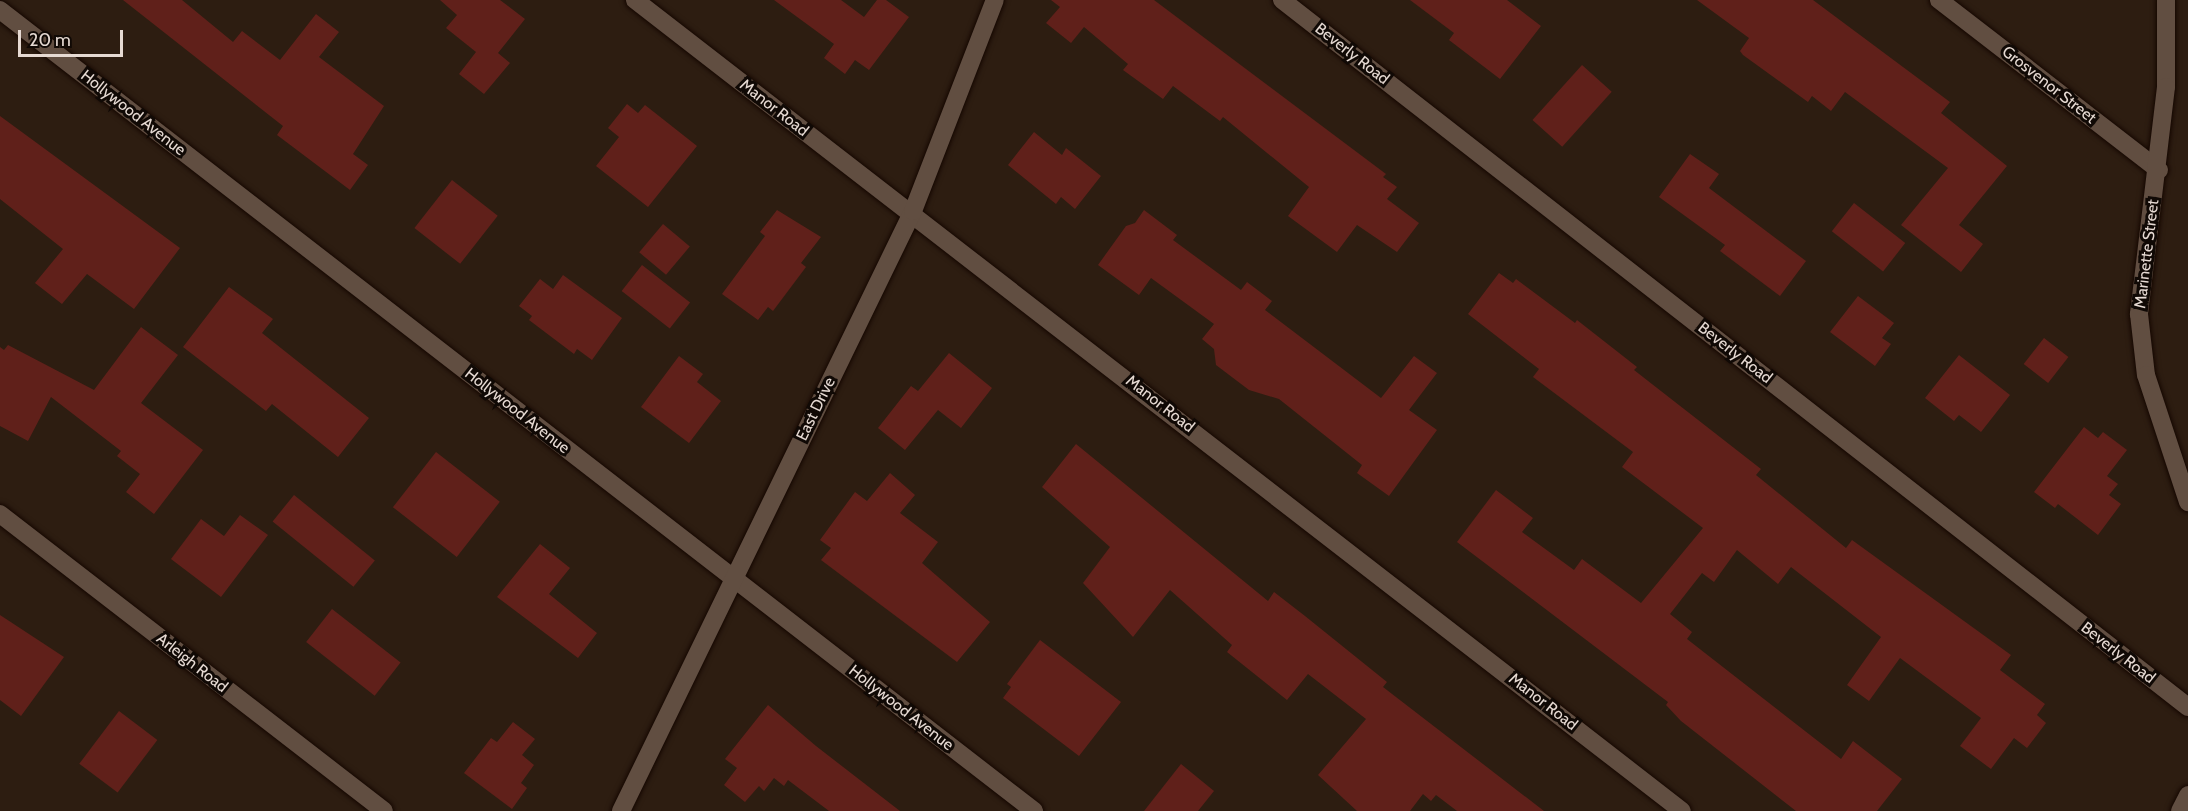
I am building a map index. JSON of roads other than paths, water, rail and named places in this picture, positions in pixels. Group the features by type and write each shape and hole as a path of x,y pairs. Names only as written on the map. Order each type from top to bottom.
{"street":[{"name":"Manor Road","path":"634,0 913,211 1682,811"},
{"name":"East Drive","path":"621,811 913,211 995,0"},
{"name":"Beverly Road","path":"1282,0 2188,707"},
{"name":"Grosvenor Street","path":"1939,0 2159,170"},
{"name":"Marinette Street","path":"2166,0 2166,87 2159,170 2139,314 2146,375 2188,502"},
{"name":"Hollywood Avenue","path":"0,10 1034,811"},
{"name":"Arleigh Road","path":"0,514 384,811"},
{"path":"2180,811 2188,795"}]}
